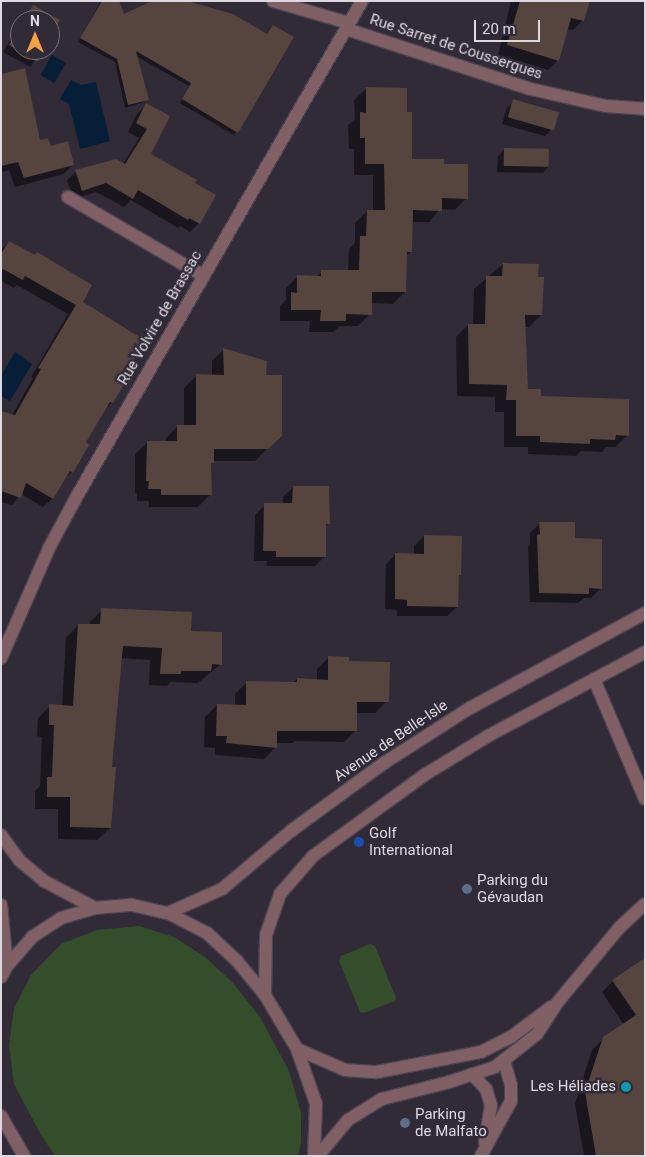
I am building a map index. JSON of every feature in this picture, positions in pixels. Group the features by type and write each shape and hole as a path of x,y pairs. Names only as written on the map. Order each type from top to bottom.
{"street":[{"name":"Rue Sarret de Coussergues","path":"273,1 531,89 606,106 645,109"},
{"name":"Rue Volvire de Brassac","path":"1,658 46,556 72,504 362,1"},
{"path":"68,197 204,276"},
{"name":"Avenue de Belle-Isle","path":"168,913 222,889 292,830 384,763 470,708 645,613"},
{"path":"265,995 266,935 280,894 313,856 426,774 488,736 645,652"},
{"path":"594,679 645,799"},
{"path":"1,835 19,860 44,880 95,908"},
{"path":"318,1156 348,1120 382,1099 449,1082 495,1067 537,1034 557,1003 618,928 645,904"},
{"path":"1,905 3,971"},
{"path":"3,971 32,937 61,918 95,908 132,905 168,913 207,933 237,961 265,995 297,1049 316,1104 314,1156"},
{"path":"297,1049 345,1070 377,1072 481,1052 511,1037 557,1003"},
{"path":"483,1153 511,1101 511,1085 504,1060"},
{"path":"472,1074 486,1089 491,1106 483,1153"},
{"path":"1,1116 24,1156"}],"green space":[{"path":"139,926 174,937 205,957 232,982 260,1017 289,1071 301,1113 301,1143 298,1156 55,1156 41,1135 14,1084 9,1045 14,1008 31,975 61,944 97,930"},
{"path":"370,944 375,946 396,998 395,1001 364,1013 360,1012 339,961 341,956"}],"water":[{"path":"49,60 60,60 66,63 54,83 40,75"},
{"path":"71,80 81,85 96,82 110,141 80,149 69,104 60,99"},
{"path":"15,352 32,364 10,401 1,396 1,376"}],"building":[{"path":"102,1 119,1 124,14 152,1 187,1 233,14 267,34 273,25 294,37 238,133 182,99 191,83 136,51 149,100 128,105 117,59 80,38"},
{"path":"520,1 590,1 584,21 571,18 559,61 507,45"},
{"path":"33,5 42,10 30,10"},
{"path":"25,68 40,140 48,138 51,146 68,141 74,165 24,178 18,162 1,166 1,74"},
{"path":"366,87 407,88 407,112 412,112 412,159 444,159 444,164 468,164 468,199 442,198 442,211 413,210 412,252 407,252 406,292 372,292 372,315 346,314 346,321 320,321 321,310 291,310 291,292 297,293 297,275 321,276 321,270 359,270 360,236 366,236 367,210 385,210 384,164 365,164 365,138 360,138 360,112 366,113"},
{"path":"513,99 559,112 554,130 508,117"},
{"path":"146,103 170,116 151,154 197,180 195,183 216,195 200,224 189,218 188,220 138,190 133,199 106,183 82,191 75,170 116,159 125,164 147,129 136,123"},
{"path":"504,148 549,149 549,167 504,166"},
{"path":"9,241 35,255 37,252 92,285 83,302 146,341 125,374 129,376 113,403 110,402 86,442 89,445 73,473 70,471 53,499 26,483 21,498 1,491 1,411 15,415 41,369 38,368 76,305 25,276 23,280 1,268 1,254"},
{"path":"503,263 539,264 538,277 544,277 542,315 525,315 528,389 541,389 541,396 629,399 629,436 616,435 615,440 590,439 590,444 540,442 540,436 516,436 516,400 506,400 507,385 469,384 468,324 485,324 486,276 502,276"},
{"path":"223,348 267,361 266,375 282,375 282,436 268,449 214,449 214,463 211,463 212,495 161,495 161,489 148,489 149,481 146,481 147,441 177,441 177,425 196,425 196,374 224,375"},
{"path":"293,486 329,486 330,524 326,524 326,557 276,557 276,551 263,551 264,503 292,503"},
{"path":"539,522 575,522 575,538 602,539 602,589 589,588 589,594 539,593 537,535 540,534"},
{"path":"424,535 462,536 458,607 407,606 407,600 395,599 395,553 424,554"},
{"path":"101,608 192,612 191,631 222,632 222,665 212,664 211,671 181,671 181,674 160,674 162,648 123,646 112,767 116,767 111,828 70,827 70,797 47,797 47,777 52,777 54,725 49,725 49,704 73,706 78,624 100,624"},
{"path":"328,656 349,657 349,661 390,662 389,702 357,702 357,731 277,731 277,748 226,743 227,736 216,736 217,704 246,705 246,681 297,682 297,678 328,680"},
{"path":"645,958 645,1156 596,1156 585,1092 603,1037 636,1015 612,980"}],"place":[{"name":"Golf International","path":"359,842"},
{"name":"Parking du Gévaudan","path":"467,889"},
{"name":"Les Héliades","path":"626,1087"},
{"name":"Parking de Malfato","path":"405,1123"}]}
